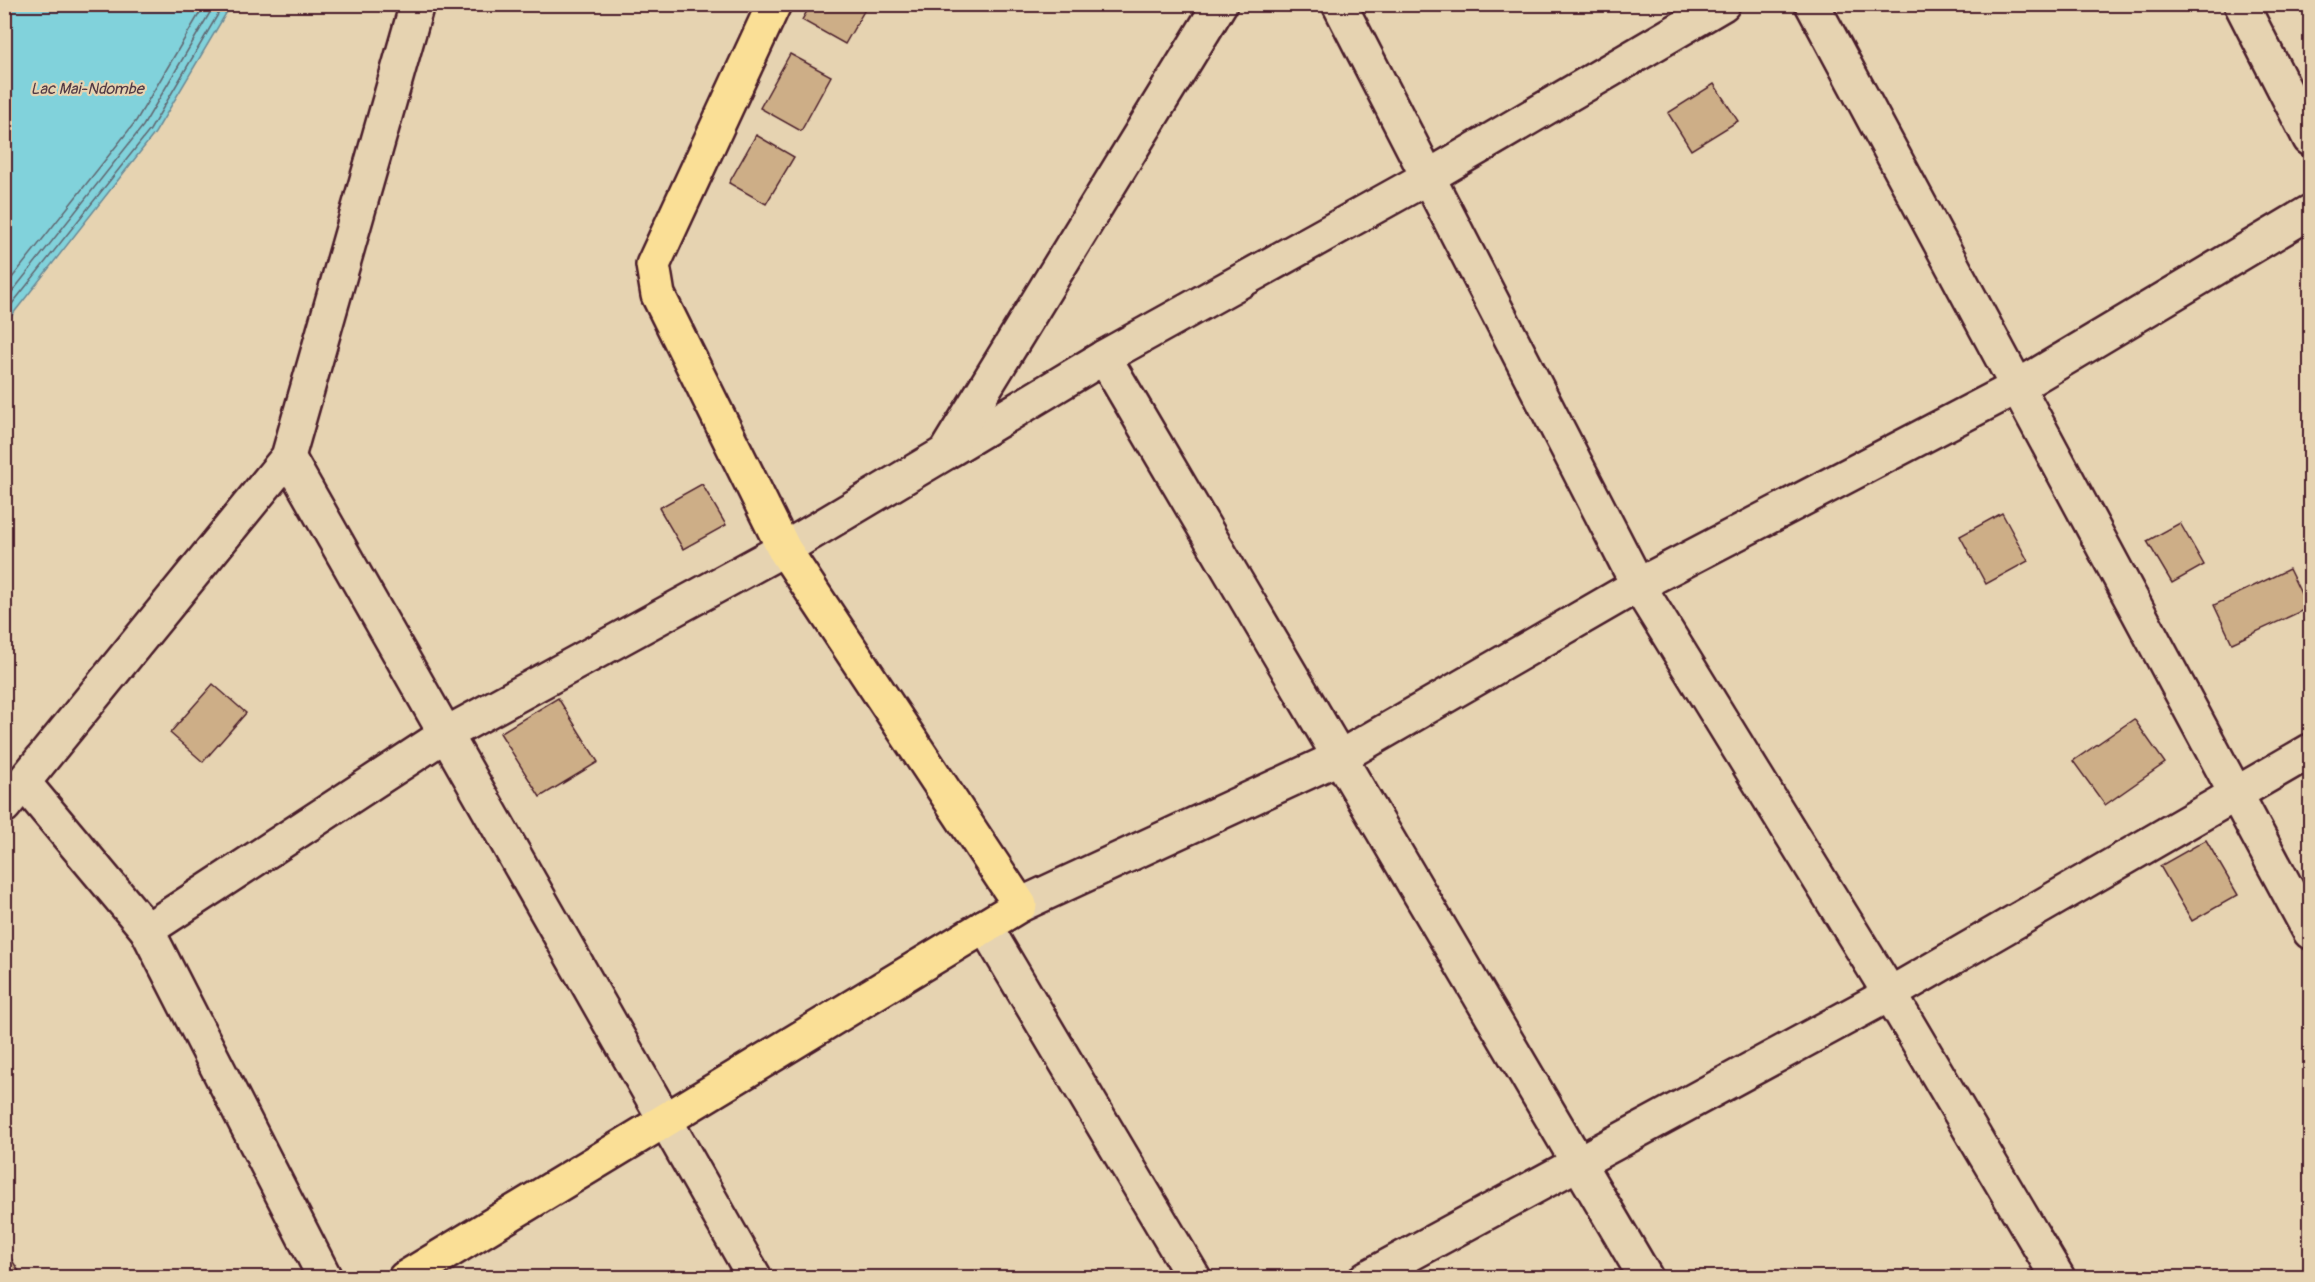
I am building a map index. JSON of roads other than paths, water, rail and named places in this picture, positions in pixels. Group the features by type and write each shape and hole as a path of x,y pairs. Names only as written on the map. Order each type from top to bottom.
{"main road":[{"path":"405,1278 1020,905 784,549 658,295 653,265 774,4"}],"street":[{"path":"325,1278 147,930 14,794 288,458 417,4"},
{"path":"945,453 1220,4"},
{"path":"1339,4 1638,585 1890,994 2058,1278"},
{"path":"147,930 446,734 784,549 1104,357 1428,177 1723,4"},
{"path":"1812,4 2310,932"},
{"path":"2241,4 2310,139"},
{"path":"1020,905 1341,757 1638,585 2017,387 2310,212"},
{"path":"1104,357 1646,1278"},
{"path":"288,458 755,1278"},
{"path":"1366,1278 1890,994 2310,751"},
{"path":"985,926 1194,1278"}],"water":[{"name":"Lac Mai-Ndombe","path":"5,4 231,5 155,133 5,324"}]}
